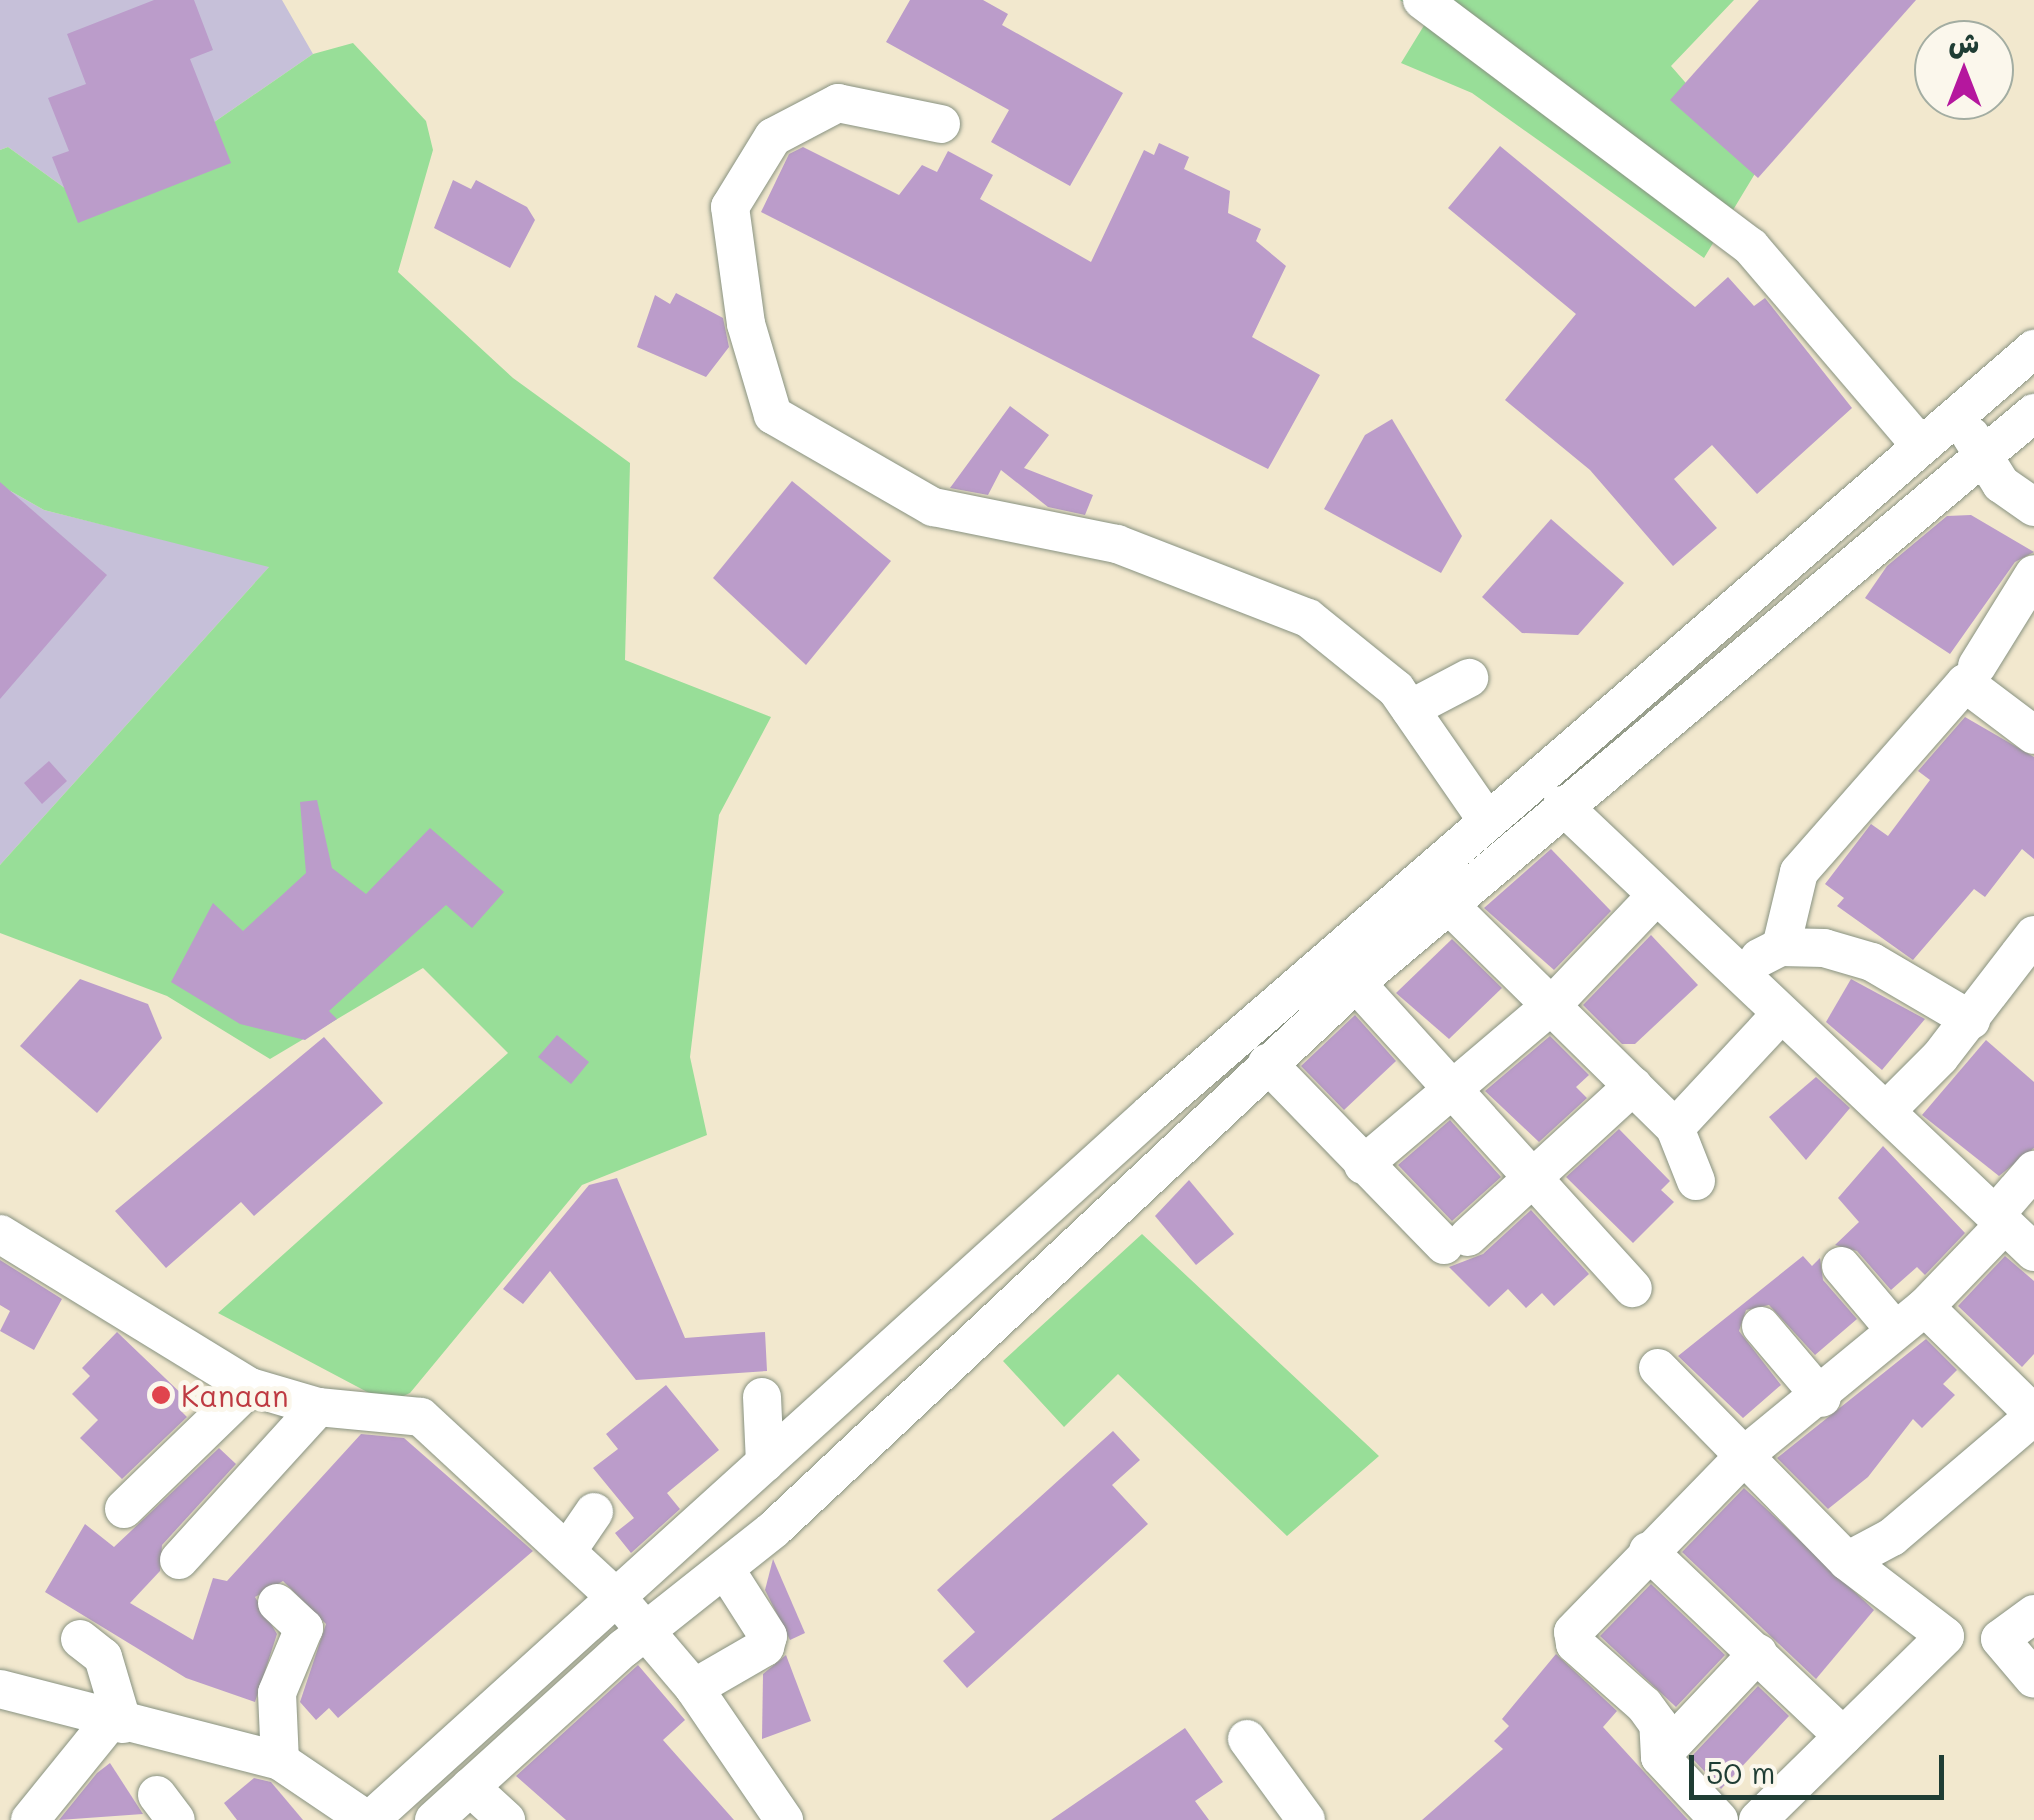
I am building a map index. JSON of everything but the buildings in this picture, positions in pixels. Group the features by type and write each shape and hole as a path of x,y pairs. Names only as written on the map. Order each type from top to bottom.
{"street":[{"path":"1422,0 1751,247 1919,444"},
{"path":"940,124 838,103 774,137 730,207 746,324 773,415 934,507 1116,544 1262,593 1350,644 1410,709 1486,819"},
{"path":"0,1689 117,1722 280,1760 368,1820 620,1601 765,1463 1486,819 2021,360"},
{"path":"434,1820 646,1630 727,1572 1266,1062 1356,983 1562,805 1982,460 2029,433 2021,360"},
{"path":"1961,410 1982,460 2034,507"},
{"path":"1977,666 2024,570"},
{"path":"1410,709 1470,678"},
{"path":"1781,947 1799,872 1966,683 2034,735"},
{"path":"1562,805 2034,1252"},
{"path":"1363,1165 1552,1004 1656,898"},
{"path":"1449,905 1675,1128 1696,1181"},
{"path":"1890,1115 1970,1020 2034,934"},
{"path":"1734,971 1781,947 1872,962 1970,1020"},
{"path":"1890,1115 2034,974"},
{"path":"1356,983 1534,1171 1633,1288"},
{"path":"1675,1128 1781,1014"},
{"path":"1266,1062 1363,1165 1456,1240 1633,1086"},
{"path":"1719,1820 1660,1757 1651,1714 1572,1638 1648,1552 1748,1452 1822,1398 1925,1307 1998,1222 2034,1170"},
{"path":"0,1234 250,1387 332,1409 420,1418 620,1601 694,1688 784,1820"},
{"path":"1841,1266 1895,1330"},
{"path":"1847,1560 1892,1537 2034,1415 1925,1307"},
{"path":"1760,1326 1822,1398"},
{"path":"1658,1368 1748,1452 1847,1560 1945,1636 1758,1820"},
{"path":"124,1509 250,1387"},
{"path":"762,1397 765,1463"},
{"path":"197,1559 332,1409"},
{"path":"568,1550 594,1512"},
{"path":"1648,1552 1843,1736"},
{"path":"694,1688 765,1647 763,1626 727,1572"},
{"path":"276,1603 304,1628 277,1693 280,1760"},
{"path":"2034,1614 2000,1638 2034,1679"},
{"path":"80,1638 102,1656 117,1722"},
{"path":"1660,1757 1758,1653"},
{"path":"30,1820 117,1722"},
{"path":"1247,1738 1306,1820"},
{"path":"470,1787 506,1820"}],"shaded area":[{"path":"0,0 282,0 313,54 91,207 8,147 0,150"},
{"path":"0,485 44,510 270,566 0,865"}],"green space":[{"path":"1400,0 1734,0 1671,66 1759,167 1704,258 1472,93 1401,63 1428,19"},
{"path":"353,43 426,121 433,150 398,272 513,378 630,463 625,660 771,717 719,815 690,1057 707,1135 582,1185 410,1393 388,1403 218,1313 508,1053 423,968 270,1059 167,996 0,933 0,865 269,567 44,510 0,485 0,150 8,147 91,207 313,54"},
{"path":"1142,1234 1379,1456 1287,1536 1118,1374 1064,1427 1003,1361"}],"place":[{"name":"Kanaan","path":"161,1395"}]}
